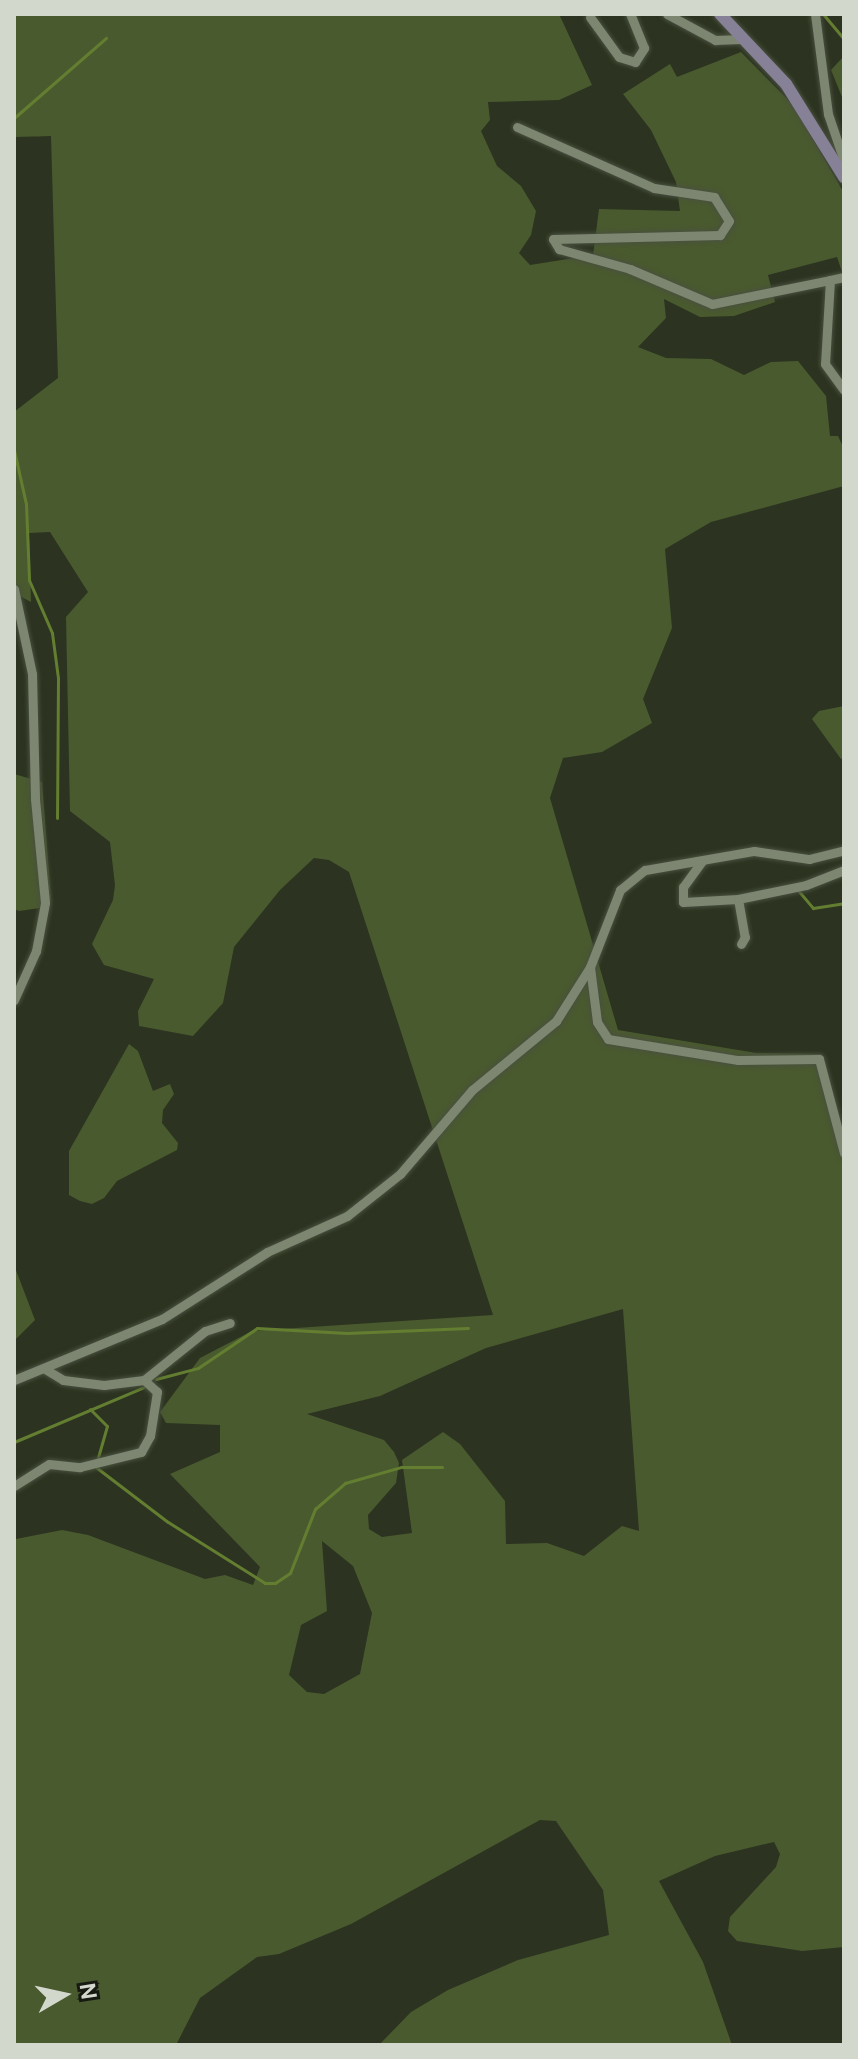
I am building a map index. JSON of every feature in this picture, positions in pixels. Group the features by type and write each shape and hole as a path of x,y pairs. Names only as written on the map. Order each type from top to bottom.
{"street":[{"path":"590,17 619,57 635,62 644,48 630,14"},
{"path":"667,14 715,40 741,39"},
{"path":"720,14 786,84 844,177"},
{"path":"815,14 825,101 844,161"},
{"path":"517,127 654,188 714,197 729,221 720,235 553,239 559,249 630,269 712,304 844,277"},
{"path":"830,280 825,364 844,390"},
{"path":"14,589 32,674 35,799 45,903 36,951 14,1000"},
{"path":"14,1380 126,1337 267,1252 347,1216 400,1174 472,1090 556,1021 590,967 620,890 629,880 645,870 754,851 809,859 844,850"},
{"path":"702,861 683,887 683,902 738,899 806,885 844,870"},
{"path":"738,899 745,937 741,944"},
{"path":"590,967 597,1022 608,1039 738,1060 819,1059 844,1153"},
{"path":"45,1369 63,1380 104,1385 144,1380 205,1331 230,1323"},
{"path":"14,1486 49,1464 80,1467 141,1452 150,1436 157,1392 144,1380"}],"green space":[{"path":"14,14 559,14 592,85 559,100 488,102 490,120 481,131 497,166 521,186 536,211 531,235 519,253 530,265 593,255 599,209 680,211 676,182 651,130 623,94 670,64 677,77 741,52 793,105 844,193 844,278 837,257 768,275 775,302 734,316 700,317 664,299 666,318 638,347 666,358 711,359 744,375 771,362 798,361 826,396 830,436 838,436 844,449 844,486 711,522 665,549 672,628 643,699 652,723 602,752 563,758 550,798 618,1030 756,1053 819,1054 844,1141 844,1947 802,1951 737,1941 728,1931 730,1917 776,1867 780,1854 774,1842 715,1856 659,1881 703,1962 732,2045 379,2045 411,2012 448,1990 518,1960 609,1935 603,1890 556,1821 540,1820 351,1924 279,1954 257,1957 200,1998 176,2045 14,2045 14,1533 16,1539 62,1530 88,1535 205,1579 225,1575 253,1585 260,1567 170,1474 220,1452 220,1425 166,1423 160,1412 200,1358 252,1331 493,1315 349,872 329,860 314,858 280,890 234,947 223,1003 193,1036 139,1026 138,1011 154,979 104,965 92,944 113,900 115,885 110,842 70,811 66,617 88,592 50,532 29,533 31,602 14,593 14,412 58,378 51,136 14,137","holes":["623,1309 639,1531 622,1526 584,1556 547,1543 506,1544 505,1501 460,1444 443,1432 402,1460 412,1533 382,1537 369,1529 368,1515 396,1483 399,1463 394,1452 384,1440 307,1414 380,1396 486,1348","322,1541 353,1566 372,1613 360,1674 324,1694 307,1692 289,1675 301,1625 327,1611"]},
{"path":"844,56 844,102 831,70"},
{"path":"844,706 844,758 841,759 812,719 819,711"},
{"path":"14,774 42,782 51,900 47,907 19,911 14,909"},
{"path":"129,1044 138,1051 153,1091 170,1084 174,1094 163,1110 162,1123 178,1143 177,1150 117,1181 104,1198 92,1204 80,1201 69,1195 69,1151"},
{"path":"14,1265 35,1320 14,1341"}],"waterway":[{"path":"823,14 844,39"},
{"path":"14,118 106,38"},
{"path":"14,450 26,504 29,580 52,633 58,678 57,818"},
{"path":"797,889 813,908 844,903"},
{"path":"156,1379 198,1368 257,1328 347,1333 468,1328"},
{"path":"14,1442 144,1387"},
{"path":"90,1409 107,1426 97,1460"},
{"path":"97,1468 168,1522 265,1583 275,1583 290,1573 315,1509 345,1483 401,1467 442,1467"}]}
